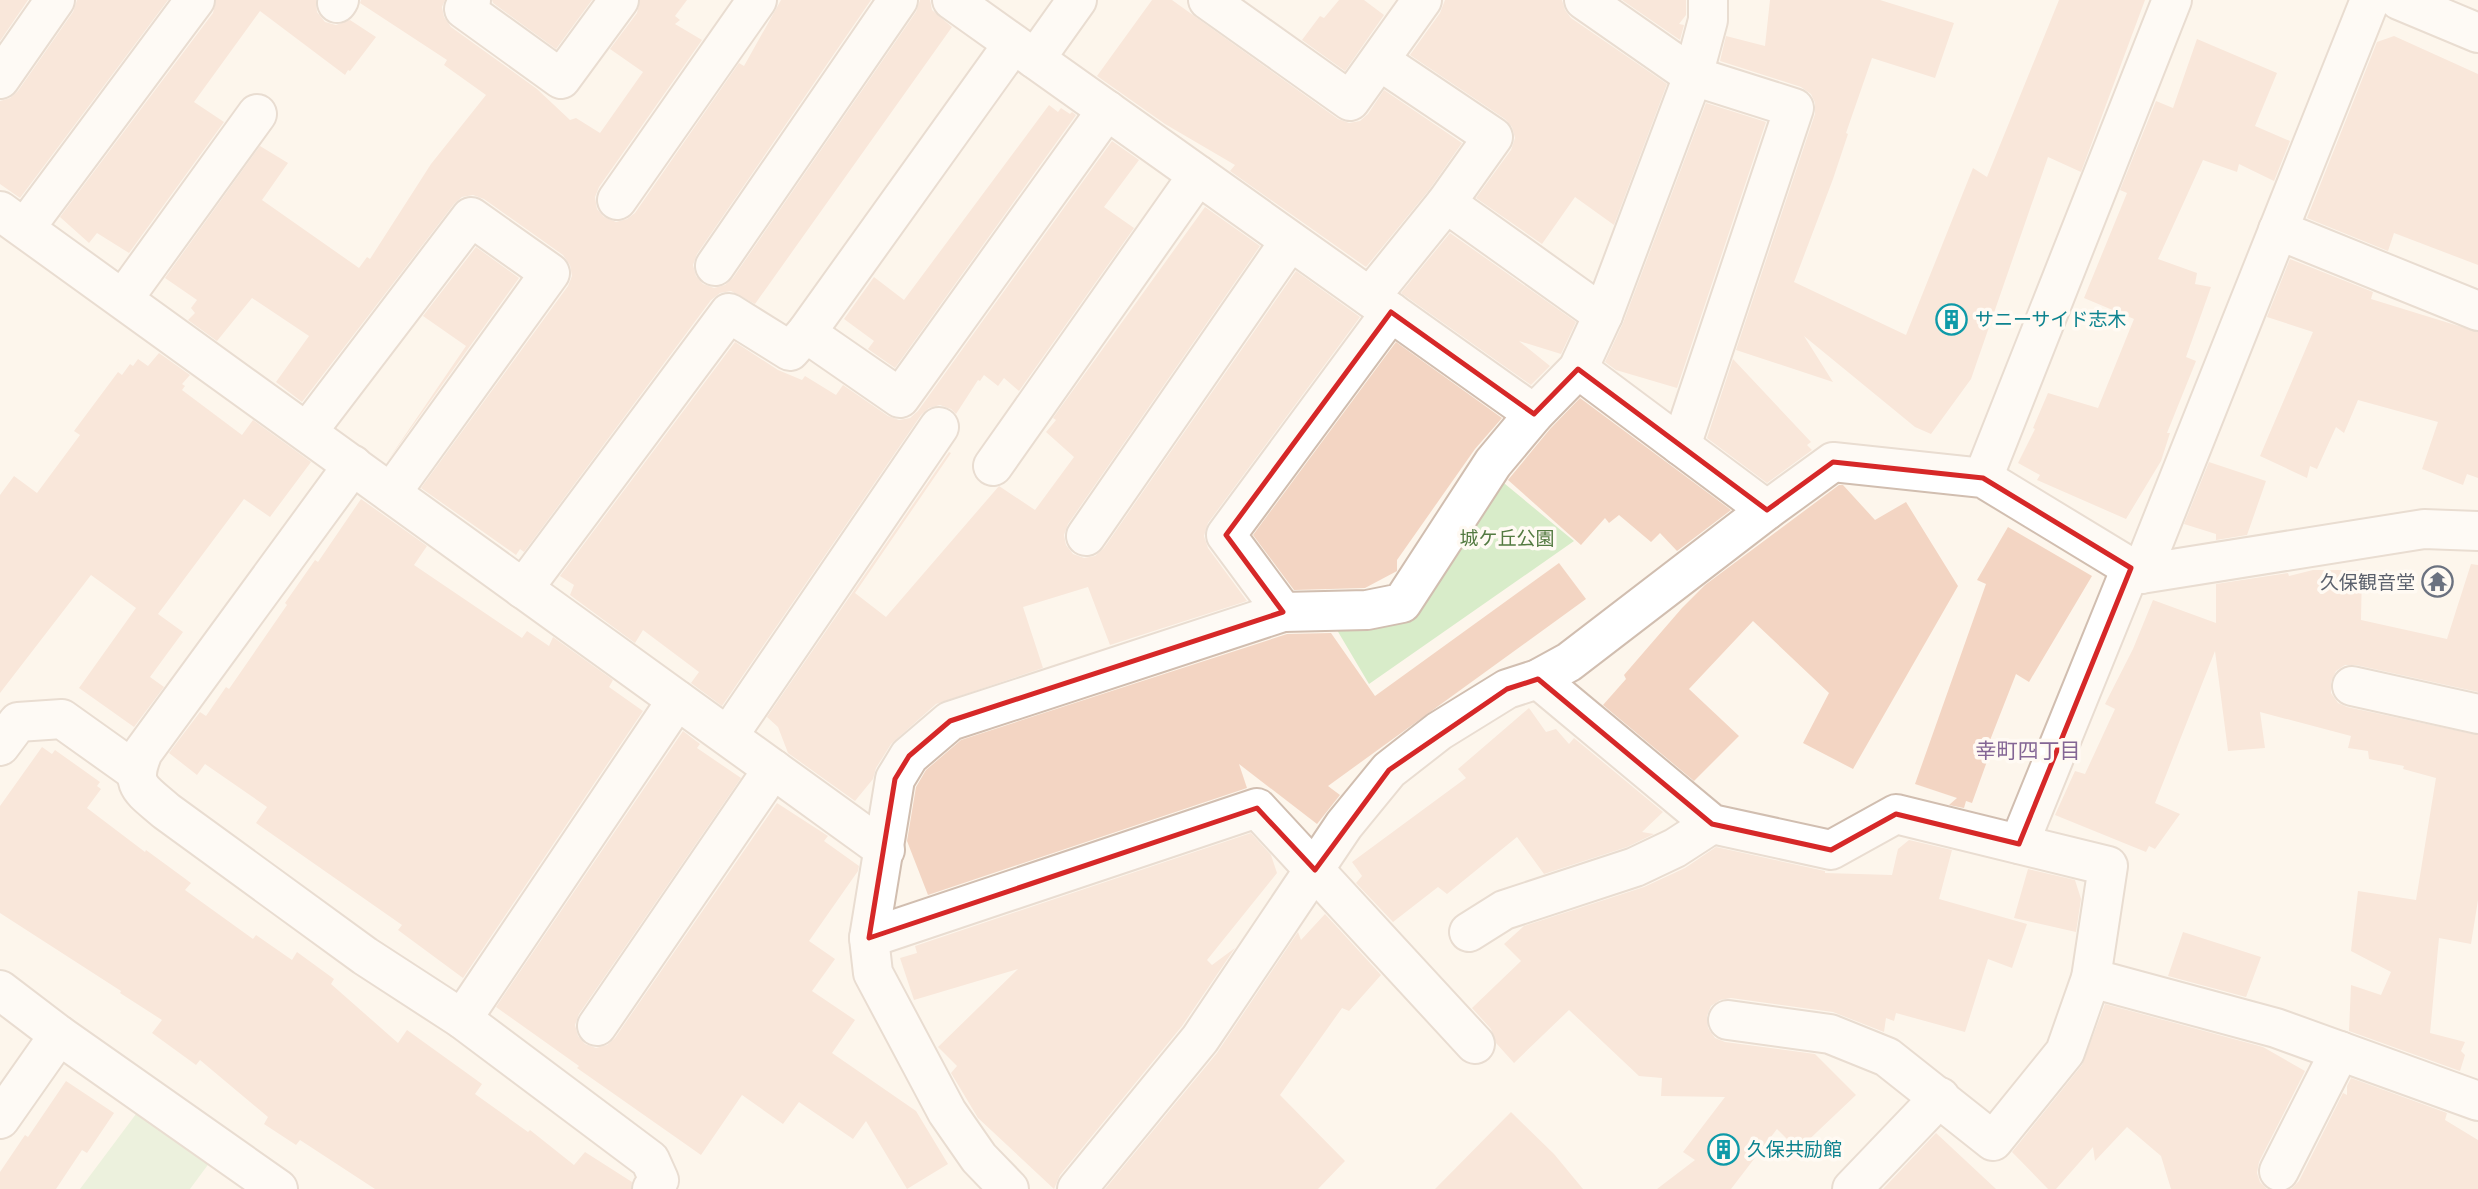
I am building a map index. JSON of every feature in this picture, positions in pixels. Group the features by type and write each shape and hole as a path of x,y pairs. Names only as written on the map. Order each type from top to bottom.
{"street":[{"path":"0,79 55,0"},
{"path":"195,0 13,220 885,850"},
{"path":"471,0 464,9 561,79 618,0"},
{"path":"617,200 757,0"},
{"path":"715,266 898,0"},
{"path":"952,0 1534,414"},
{"path":"523,589 729,313 790,351 806,334 1024,51 1077,0"},
{"path":"1208,0 1350,101 1419,1"},
{"path":"1584,0 1693,76 1794,108 1681,446"},
{"path":"1009,1189 979,1158 947,1112 873,973 869,938 895,779 909,755 950,721 1283,612 1367,610 1402,603 1493,463 1534,414 1578,369 1603,316 1693,76 1708,20 1708,0"},
{"path":"1983,478 2172,0"},
{"path":"2019,844 2278,230 2370,0"},
{"path":"2423,5 2478,33"},
{"path":"1283,612 1226,535 1381,305 1446,203 1493,137 1380,61"},
{"path":"806,334 900,398 1107,110"},
{"path":"123,299 257,114"},
{"path":"993,466 1198,175"},
{"path":"1446,203 1603,316"},
{"path":"307,432 471,217 550,273 391,493"},
{"path":"2278,230 2478,311"},
{"path":"1086,536 1290,241"},
{"path":"1578,369 1767,510"},
{"path":"728,736 939,427"},
{"path":"1077,1189 1200,1039 1344,825 1388,770 1439,731 1507,689 1538,679 1569,662 1833,462 1983,478 2136,571 2424,529 2478,531"},
{"path":"353,465 143,752 135,771 139,787 166,811 365,956 462,1019 650,1160 659,1180 652,1189"},
{"path":"1538,679 1712,824 1831,850 1896,814 2108,866 2091,978 2065,1052 1993,1141 1887,1057 1830,1034 1728,1020"},
{"path":"2352,686 2478,714"},
{"path":"462,1019 677,700"},
{"path":"0,746 18,722 62,719 135,771"},
{"path":"597,1026 773,769"},
{"path":"869,938 1257,807 1475,1044"},
{"path":"1469,932 1504,910 1635,867 1675,848 1712,824"},
{"path":"2091,978 2276,1028 2478,1101"},
{"path":"0,990 59,1035 278,1189"},
{"path":"0,1119 59,1035"},
{"path":"2279,1171 2340,1051"},
{"path":"1852,1189 1940,1097"}],"highlighted area":[{"path":"1391,312 1534,414 1578,369 1767,510 1833,462 1983,478 2131,568 2019,844 1896,814 1831,850 1712,824 1538,679 1507,689 1389,770 1315,870 1257,808 869,938 895,779 909,756 950,721 1283,612 1226,535"}],"green space":[{"name":"城ケ丘公園","path":"1499,479 1574,541 1369,684 1337,630 1367,622"},
{"path":"139,1110 210,1162 190,1189 80,1189"}],"building":[{"path":"0,0 28,0 0,41"},
{"path":"77,0 168,0 20,198 0,184 0,101 10,98 18,91 73,12"},
{"path":"216,0 316,0 317,12 325,22 336,25 350,20 376,37 345,75 260,11 194,102 224,122 129,253 97,233 89,243 60,217 213,13"},
{"path":"361,0 445,0 442,7 444,17 451,27 537,89 570,120 576,118 600,133 643,72 610,49 637,13 640,0 687,0 675,16 680,20 675,24 702,40 599,187 595,197 597,209 604,217 616,222 635,213 739,63 744,66 781,0 871,0 697,254 693,265 696,276 703,284 714,288 725,285 733,278 916,12 920,0 930,0 932,10 952,27 755,304 731,291 720,293 711,300 524,552 520,549 516,555 421,488 568,286 572,276 570,265 563,255 484,199 473,195 462,197 302,402 276,382 309,336 252,298 217,341 188,320 195,313 191,308 197,300 165,278 260,146 288,163 262,200 359,268 367,257 370,259 431,164 486,95 444,65 447,60 360,3"},
{"path":"492,0 592,0 556,49"},
{"path":"1152,0 1172,0 1338,119 1349,123 1360,121 1384,90 1462,143 1429,190 1366,267 1230,171 1235,165 1165,124 1097,76"},
{"path":"1339,0 1364,0 1384,15 1345,71 1302,40 1320,16 1324,18"},
{"path":"1445,0 1562,0 1571,18 1667,84 1614,225 1575,197 1542,244 1476,198 1511,150 1515,138 1512,127 1505,119 1410,55 1440,13"},
{"path":"1622,0 1686,0 1686,15 1679,24 1684,25 1680,40"},
{"path":"1770,0 1880,0 1954,23 1935,78 1872,58 1833,179 1794,282 1906,335 1973,168 1987,177 2059,0 2145,0 2081,172 2048,157 1971,379 1931,434 1915,427 1804,336 1833,382 1736,350 1815,114 1815,103 1811,94 1801,87 1720,61 1726,36 1765,46"},
{"path":"2394,36 2478,74 2478,265 2394,233 2388,251 2307,218 2377,42"},
{"path":"2197,39 2277,73 2255,126 2290,141 2274,181 2239,164 2237,172 2203,160 2158,259 2197,273 2195,284 2211,287 2186,357 2196,361 2167,433 2170,433 2161,461 2126,519 2037,480 2040,475 2018,463 2035,429 2033,428 2048,393 2098,408 2134,319 2084,298 2127,193 2120,190 2156,101 2173,108"},
{"path":"1706,103 1766,122 1677,388 1616,370 1605,362 1623,323"},
{"path":"1049,105 1058,112 1061,108 1076,115 895,368 868,349 874,341 844,319 874,277 904,300"},
{"path":"1112,141 1139,160 1104,207 1134,228 1019,391 1004,378 998,386 984,375 956,414 940,405 929,408 921,415 722,706 691,683 699,672 643,630 635,643 570,595 574,585 560,576 735,342 778,370 802,380 805,376 836,395 843,385 888,416 899,420 910,418 918,411"},
{"path":"1205,207 1260,246 1068,524 1064,535 1066,545 1073,554 1084,558 1095,556 1104,548 1296,271 1360,317 1208,523 1204,536 1208,548 1247,601 1110,645 1088,587 1023,607 1043,668 936,704 891,744 876,768 873,779 855,801 788,753 778,727 767,717 949,452 951,453 855,593 886,617 999,486 1035,510 1074,457 1046,432 1056,420 1053,418"},
{"path":"1450,233 1576,322 1561,354 1519,341 1550,366 1531,385 1401,293"},
{"path":"476,247 519,278 386,463 466,346 423,316"},
{"path":"2290,259 2373,292 2371,299 2478,332 2478,478 2467,474 2463,485 2422,469 2438,422 2358,400 2344,433 2336,427 2317,469 2310,466 2307,478 2260,456 2313,332 2267,317"},
{"path":"1396,342 1502,418 1475,449 1397,560 1397,571 1365,588 1294,590 1253,535"},
{"path":"159,353 190,375 182,384 185,386 182,390 242,435 253,420 311,462 270,517 244,499 158,614 183,632 150,677 164,687 134,727 79,688 136,608 91,575 0,693 0,495 14,476 37,493 80,435 74,431 118,372 122,375 130,364 133,366 138,359 148,366"},
{"path":"1733,359 1811,442 1807,445 1812,450 1767,483 1707,438"},
{"path":"1580,398 1731,510 1677,551 1660,533 1651,542 1619,515 1609,523 1605,518 1581,545 1508,480"},
{"path":"2209,462 2266,481 2247,535 2216,540 2216,534 2184,524"},
{"path":"1839,485 1843,485 1875,520 1906,502 1958,586 1853,769 1803,743 1829,693 1753,621 1689,689 1739,736 1694,781 1603,705 1626,679 1624,675 1705,585"},
{"path":"361,499 427,546 414,565 522,638 527,631 549,646 553,637 613,680 609,687 643,711 463,978 398,930 402,925 256,823 267,807 205,764 197,775 169,753 200,712 206,716 226,687 229,689 287,605 285,603 315,560 318,562"},
{"path":"2008,527 2092,576 2029,682 2016,674 1985,753 1990,753 1972,803 1966,801 1964,808 1949,805 1957,798 1915,784 1986,584 1977,580"},
{"path":"1559,563 1586,599 1328,786 1340,795 1317,824 1239,764 1247,788 928,895 907,841 916,787 926,770 961,740 1287,634 1331,633 1375,696"},
{"path":"2471,564 2478,565 2478,692 2356,665 2345,665 2336,671 2331,682 2331,693 2338,703 2347,707 2478,735 2478,900 2471,944 2439,938 2430,1033 2465,1042 2461,1051 2465,1055 2460,1071 2349,1031 2351,985 2381,995 2391,972 2351,951 2358,891 2416,900 2436,778 2403,769 2404,766 2369,759 2368,751 2348,748 2351,736 2260,712 2265,748 2228,751 2215,651 2155,803 2180,814 2155,849 2149,846 2146,852 2055,815 2075,771 2085,774 2115,709 2105,704 2133,649 2153,600 2216,623 2216,584 2288,573 2289,576 2313,570 2362,570 2361,620 2447,639"},
{"path":"1529,708 1546,732 1556,729 1569,744 1574,738 1663,812 1642,832 1654,834 1627,847 1544,874 1517,837 1447,894 1438,887 1393,922 1356,883 1362,876 1352,862 1466,778 1458,769"},
{"path":"683,731 700,744 697,748 741,778 579,1014 575,1025 578,1036 585,1044 596,1048 607,1045 615,1038 777,803 828,836 824,841 859,866 809,941 835,959 812,991 855,1020 832,1053 916,1111 948,1164 907,1189 866,1121 853,1139 799,1102 783,1124 742,1095 701,1155 496,1007"},
{"path":"42,747 52,754 55,750 100,782 97,786 101,789 87,808 191,883 185,890 253,939 256,935 292,960 297,952 334,979 331,984 398,1043 407,1030 482,1084 475,1094 528,1132 530,1130 574,1165 585,1152 632,1182 631,1189 375,1189 300,1140 296,1145 264,1124 268,1117 200,1060 196,1065 152,1033 162,1020 0,913 0,806"},
{"path":"1251,833 1271,855 1277,873 1207,960 1212,965 1235,948 1182,1026 1060,1175 1054,1189 978,1118 951,1073 957,1066 938,1047 1018,969 914,1000 900,958 917,953 915,946"},
{"path":"1909,840 1952,850 1939,899 2027,924 2012,968 1988,959 1965,1032 1896,1013 1894,1021 1886,1018 1884,1032 1833,1012 1731,998 1720,1000 1711,1006 1707,1016 1708,1028 1715,1038 1725,1042 1815,1054 1856,1095 1798,1150 1777,1129 1731,1189 1657,1189 1695,1160 1683,1152 1725,1097 1661,1096 1662,1078 1639,1076 1569,1010 1514,1063 1496,1043 1491,1029 1472,1008 1521,961 1504,944 1524,926 1644,887 1685,868 1716,847 1825,873 1892,875 1898,849"},
{"path":"2028,869 2075,880 2081,899 2076,932 2014,918"},
{"path":"1325,914 1381,975 1349,1011 1342,1008 1280,1095 1345,1161 1318,1189 1105,1189 1217,1053 1298,932 1301,940"},
{"path":"2183,932 2261,957 2246,997 2168,976"},
{"path":"2105,1004 2263,1047 2305,1071 2259,1162 2257,1173 2260,1182 2267,1189 2171,1189 2161,1156 2127,1127 2095,1161 2093,1147 2056,1189 2048,1189 2012,1152 2082,1065"},
{"path":"2351,1078 2447,1113 2445,1120 2478,1140 2478,1189 2291,1189 2299,1181 2343,1093 2347,1095"},
{"path":"66,1081 114,1113 87,1153 82,1150 56,1189 0,1189 0,1172 25,1135 28,1137"},
{"path":"1511,1112 1554,1154 1583,1189 1435,1189"},
{"path":"1936,1133 1996,1189 1883,1189"}],"place":[{"name":"サニーサイド志木","path":"1952,319"},
{"name":"久保観音堂","path":"2438,582"},
{"name":"久保共励館","path":"1724,1149"}],"district":[{"name":"幸町四丁目","path":"2028,751"}]}
